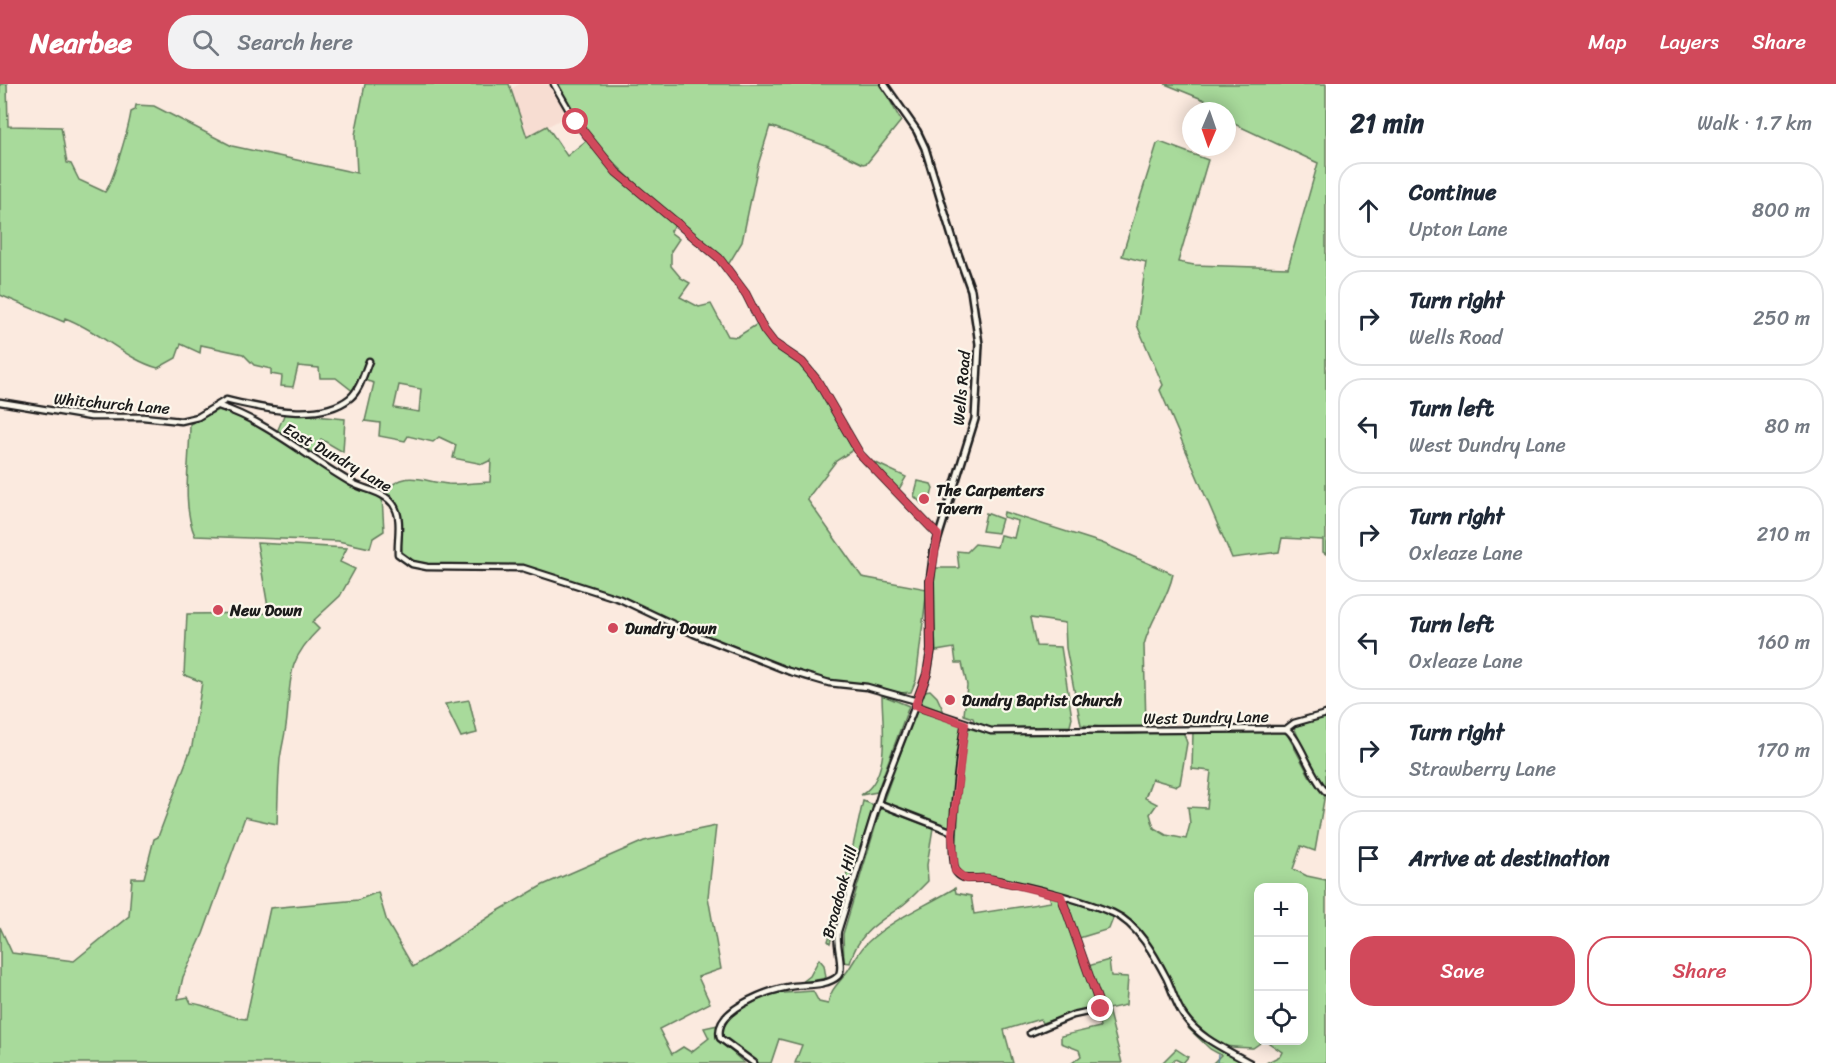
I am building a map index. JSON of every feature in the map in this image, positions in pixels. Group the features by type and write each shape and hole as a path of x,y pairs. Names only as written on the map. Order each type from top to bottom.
{"street":[{"path":"554,84 576,122 616,172 719,258 746,294 764,330 774,343 802,362 817,380 860,454 938,535"},
{"name":"Wells Road","path":"884,84 917,131 925,148 975,305 979,365 975,418 938,535 930,581 931,650 927,674 916,703"},
{"path":"219,406 226,400 303,413 331,407 343,402 356,392 369,361"},
{"name":"Whitchurch Lane","path":"0,402 91,417 142,417 174,421 191,420 219,406"},
{"name":"East Dundry Lane","path":"219,406 284,438 354,484 387,499 395,510 399,532 398,554 412,564 453,569 523,568 620,599 694,634 788,671 829,683 867,687 916,703"},
{"name":"West Dundry Lane","path":"916,703 965,724 991,730 1286,729"},
{"name":"Broadoak Hill","path":"754,1063 720,1038 718,1032 723,1019 739,1007 770,992 819,984 833,979 840,972 837,937 878,803 916,703"},
{"path":"1326,714 1294,723 1286,729 1293,735 1311,772 1326,792"},
{"path":"965,724 953,832 954,868 961,877 987,878 1061,896 1125,920 1150,951 1167,979 1183,1015 1191,1025 1216,1045 1250,1063"},
{"path":"878,803 953,832"},
{"path":"1030,1032 1073,1015 1101,1009 1061,896"}],"shaded area":[{"path":"520,84 553,84 569,115 528,137 510,89"}],"green space":[{"path":"0,84 7,84 8,126 61,127 67,163 71,164 79,180 105,192 116,166 131,112 135,110 136,105 154,106 232,146 357,173 355,135 365,84 509,84 527,137 547,126 567,156 587,140 612,172 676,224 670,232 679,239 671,251 671,266 681,278 690,283 680,297 699,307 711,304 728,336 737,337 759,323 776,347 807,370 853,450 836,461 807,499 862,577 927,589 916,680 911,692 901,693 866,684 838,682 800,672 693,631 626,599 524,566 440,566 424,564 403,557 401,522 391,495 389,497 383,492 400,481 414,478 453,484 490,482 491,460 483,464 453,458 456,445 439,437 433,442 408,436 405,441 379,436 380,423 365,421 374,383 364,380 365,369 354,392 336,378 320,378 319,368 298,366 293,387 281,386 282,376 271,374 271,369 254,365 243,354 201,345 200,353 181,344 176,358 158,368 135,359 78,324 65,318 64,322 0,295","holes":["399,385 421,389 419,412 394,408"]},
{"path":"557,84 881,84 901,121 867,163 863,164 826,146 770,126 758,165 742,242 728,265 649,196 597,145 582,126"},
{"path":"1165,84 1326,84 1326,554 1323,552 1323,540 1282,538 1279,552 1232,558 1160,390 1163,385 1137,325 1146,262 1122,256 1157,144 1160,142 1182,150 1182,156 1197,156 1208,160 1178,262 1194,265 1288,268 1318,163 1236,125 1236,102 1207,101"},
{"path":"218,410 271,433 352,486 382,497 384,531 373,538 370,548 338,541 195,536 187,496 190,424"},
{"path":"285,413 345,419 343,452 321,439 313,453 277,432"},
{"path":"874,462 906,477 898,491"},
{"path":"918,481 931,484 933,488 930,501 924,499 922,504 914,496"},
{"path":"1004,512 1102,543 1173,574 1144,645 1146,727 1122,729 1081,725 1066,648 1065,623 1030,618 1036,646 1061,647 1072,718 1070,726 988,728 976,726 973,718 964,715 967,685 962,663 956,663 954,648 936,651 933,598 935,568 959,568 957,551 967,552 975,544 997,547 1000,535 1014,538 1018,521 1003,517"},
{"path":"986,513 1002,519 998,533 982,531"},
{"path":"257,543 347,548 340,562 355,569 340,596 312,622 319,629 301,650 292,670 280,759 277,824 245,817 203,934 183,977 178,999 188,997 191,1003 246,1019 270,908 358,900 378,892 387,922 413,967 498,911 543,885 644,841 716,826 708,897 721,969 698,977 710,1003 659,1029 672,1054 683,1047 691,1052 709,1038 704,1028 718,1025 718,1039 744,1063 0,1063 0,927 12,953 74,961 129,916 132,878 144,878 154,839 158,837 192,746 202,682 184,675 187,614 269,613"},
{"path":"930,690 937,697 944,712 921,703 925,691"},
{"path":"882,695 909,706 877,792 861,795 871,786 881,763 884,735"},
{"path":"469,700 477,733 461,737 445,704"},
{"path":"921,711 961,724 962,727 951,829 883,802 915,713"},
{"path":"1326,716 1326,788 1311,767 1294,727"},
{"path":"967,728 987,733 1049,731 1129,734 1183,731 1187,743 1180,784 1177,786 1152,779 1145,798 1157,804 1150,814 1154,828 1166,835 1186,839 1190,824 1188,807 1207,808 1211,771 1192,769 1193,731 1281,731 1287,734 1310,777 1325,794 1315,851 1301,846 1293,869 1307,876 1326,880 1326,1063 1266,1063 1280,1056 1282,1052 1272,1045 1308,1045 1308,883 1254,883 1254,1045 1257,1045 1253,1048 1221,1045 1204,1035 1190,1020 1157,958 1131,922 1113,911 986,876 962,876 955,868 961,771"},
{"path":"863,801 874,805 830,943 828,941 841,900"},
{"path":"881,808 933,828 927,865 928,881 906,902 871,929 858,943 850,963 844,962 843,934"},
{"path":"955,888 956,893 971,896 974,914 1051,902 1049,895 1059,897 1097,1005 1042,1023 1040,1019 1004,1030 1013,1063 795,1063 802,1045 779,1039 771,1063 758,1063 723,1037 724,1020 729,1015 771,994 813,991 819,1002 828,1004 833,991 868,942 898,920"},
{"path":"1064,899 1114,916 1109,929 1079,938"},
{"path":"819,959 824,965 826,978 801,983 810,976"},
{"path":"1109,960 1111,976 1128,977 1126,1005 1108,1009 1122,1063 1072,1063 1081,1056 1079,1050 1061,1043 1061,1036 1100,1027 1098,1016 1092,1012 1102,1010 1088,966"},
{"path":"1188,1028 1212,1045 1246,1063 1213,1063 1221,1055 1210,1049"},
{"path":"1176,1049 1188,1057 1183,1063 1175,1059 1171,1063 1162,1063"}],"waterway":[{"path":"1217,1063 1218,1055"}],"place":[{"name":"The Carpenters Tavern","path":"924,499"},
{"name":"New Down","path":"218,610"},
{"name":"Dundry Down","path":"613,628"},
{"name":"Dundry Baptist Church","path":"950,700"}],"route":[{"path":"576,122 616,172 676,223 713,250 746,294 764,330 774,343 802,362 817,380 860,454 938,535 930,581 931,650 927,674 915,706 965,724 952,834 955,871 966,879 987,878 1061,896 1101,1009"}]}
